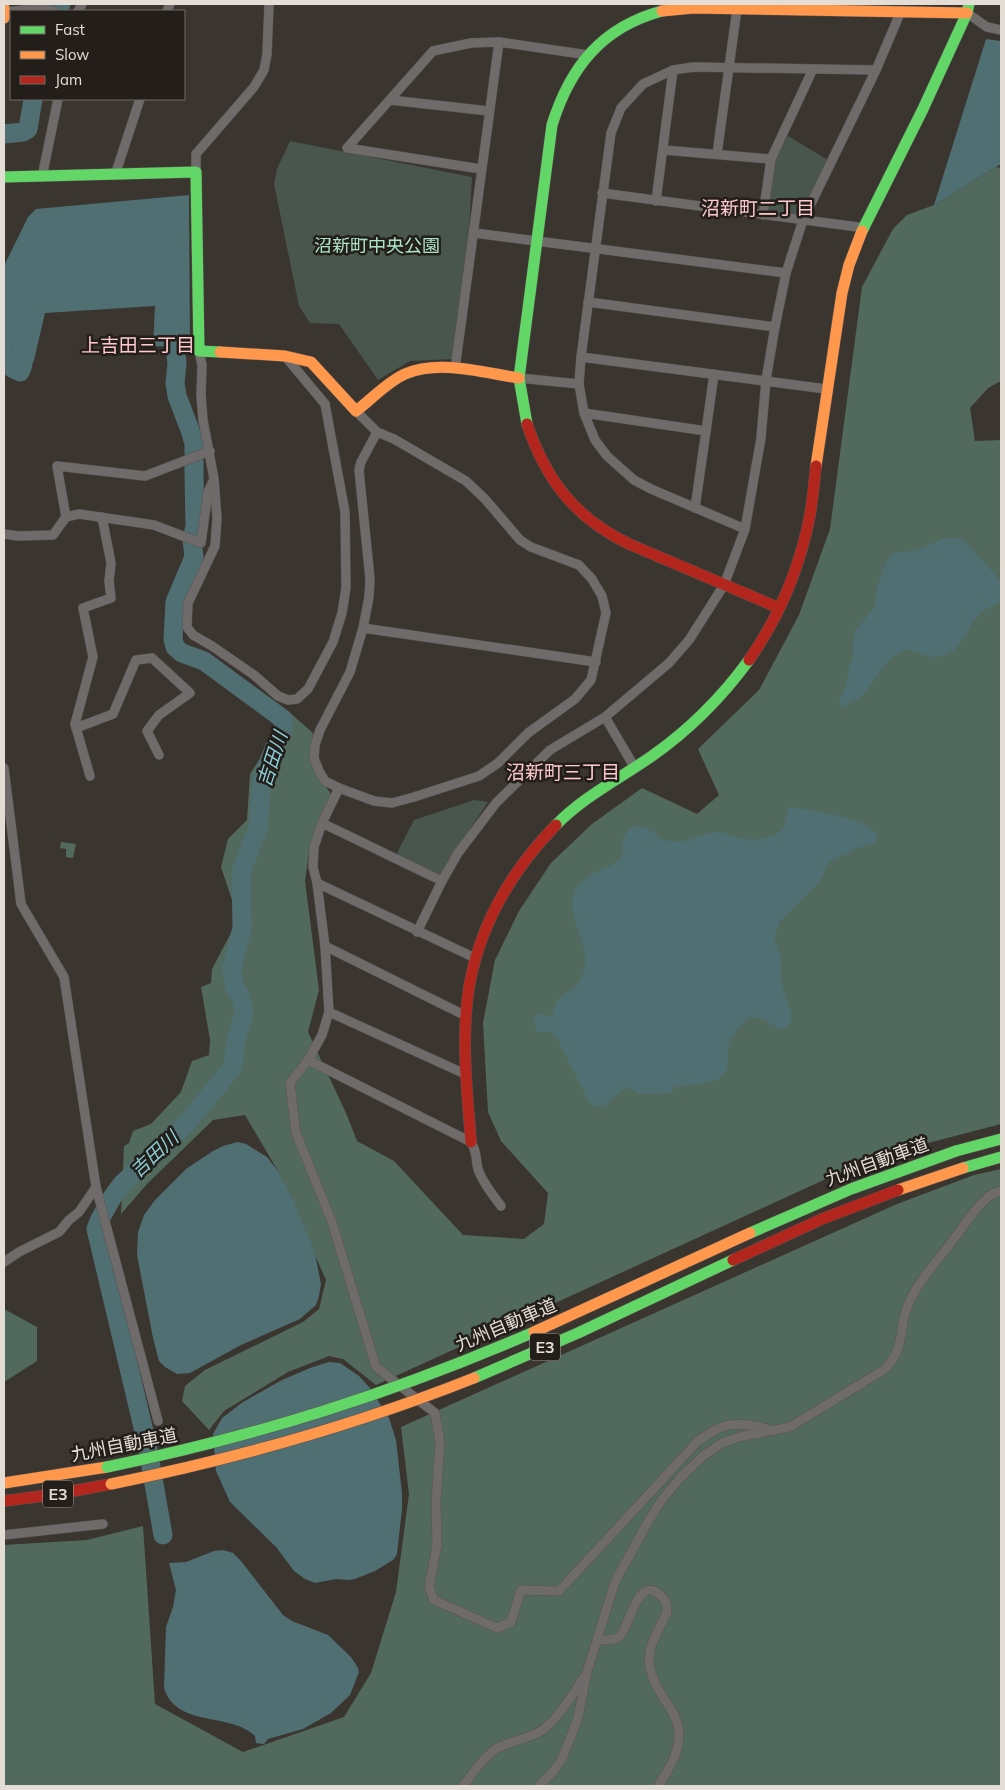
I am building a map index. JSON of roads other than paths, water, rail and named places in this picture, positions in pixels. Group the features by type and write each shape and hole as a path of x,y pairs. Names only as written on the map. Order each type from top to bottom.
{"main road":[{"path":"471,1142 465,1074 466,1016 474,958 490,919 505,889 534,848 565,816 687,729 722,695 762,641 779,608 791,581 810,516 826,389 849,266 865,228 938,78 968,9 901,11 664,7 617,30 588,55 571,78 559,101 552,125 519,378 521,402 531,441 541,462 565,497 584,516 605,531 630,544 779,608"},
{"path":"4,177 196,172 199,352 285,356 311,362 356,411 389,384 405,374 425,368 440,367 519,378"},
{"name":"九州自動車道","path":"4,1483 107,1467 174,1454 240,1438 371,1398 446,1370 563,1320 838,1194 956,1151 1001,1138"},
{"name":"九州自動車道","path":"4,1501 58,1494 179,1471 302,1438 454,1386 571,1336 727,1262 844,1210 890,1192 1001,1157"}],"street":[{"path":"196,172 196,154 254,87 264,70 267,54 268,4"},
{"path":"24,10 43,8 50,10"},
{"path":"717,154 737,8"},
{"path":"968,9 987,26 1001,30"},
{"path":"417,932 458,853 496,803 550,750 605,717 669,663 689,640 724,585 745,529 761,438 766,380 786,273 804,220 876,70 901,11"},
{"path":"481,169 347,148 433,51 471,44 499,42 588,55"},
{"path":"456,369 499,42"},
{"path":"745,529 634,480 607,456 595,440 584,413 579,384 581,357 611,133 621,108 643,84 673,70 694,67 876,70"},
{"path":"763,215 771,159 813,69"},
{"path":"656,200 673,70"},
{"path":"42,177 58,100"},
{"path":"116,175 140,100"},
{"path":"390,100 489,112"},
{"path":"664,150 771,159"},
{"path":"602,194 865,228"},
{"path":"474,233 786,273"},
{"path":"588,302 775,327"},
{"path":"199,352 202,365 201,395 203,420 210,451 217,518 215,546 188,603 187,627 193,635 254,675 278,696 288,700 297,699 308,689 333,642 342,613 346,588 345,512 325,404 285,356"},
{"path":"581,357 826,389"},
{"path":"696,508 714,374"},
{"path":"519,378 579,384"},
{"path":"356,411 377,432 394,439 466,481 485,499 520,540 531,548 579,565 592,579 602,596 606,614 591,680 575,699 528,733 498,763 479,776 414,797 392,802 374,802 325,781 314,758 315,745 320,730 350,672 363,628 369,597 370,579 360,470 361,462 377,432"},
{"path":"584,413 706,431"},
{"path":"66,517 57,466 145,476 210,451"},
{"path":"4,534 19,536 53,535 66,517 78,514 154,525 201,543 208,492 214,479"},
{"path":"90,776 75,724 92,657 83,608 110,598 111,563 102,517"},
{"path":"363,628 596,662"},
{"path":"76,728 113,714 136,660 152,658 190,693 159,715 147,731 159,755"},
{"path":"605,717 634,768"},
{"path":"4,768 21,904 64,976 96,1186 158,1421"},
{"path":"339,788 322,823 314,847 313,867 317,883 325,946 329,1012 322,1034 308,1060 290,1083 296,1133 332,1222 376,1367 436,1413 440,1442 436,1502 437,1545 429,1587 434,1600 497,1628 511,1622 521,1590 560,1591 698,1441 725,1425 759,1426 774,1431"},
{"path":"322,823 442,881"},
{"path":"317,883 474,958"},
{"path":"325,946 466,1016"},
{"path":"329,1012 465,1074"},
{"path":"308,1060 471,1142 476,1151 477,1167 481,1178 501,1206"},
{"path":"4,1262 19,1252 59,1232 79,1212 96,1186"},
{"path":"539,1786 553,1772 562,1759 578,1718 587,1672 615,1582 661,1501 680,1478 704,1456 722,1443 790,1427 886,1369 895,1359 900,1343 904,1315 909,1303 925,1277 981,1204 994,1192 1001,1191"},
{"path":"4,1535 103,1524"},
{"path":"598,1640 616,1640 623,1634 637,1600 643,1593 649,1590 656,1592 664,1599 668,1606 650,1651 649,1660 654,1682 675,1716 679,1741 678,1751 658,1786"},
{"path":"463,1786 495,1750 543,1729 556,1717 587,1672"}],"water":[{"path":"986,39 1001,41 1001,164 934,205"},
{"path":"189,195 190,347 153,346 155,306 45,313 31,367 11,357 15,348 4,341 4,266 28,217 36,209"},
{"path":"944,538 959,538 965,541 1001,582 1001,602 987,608 978,615 954,650 937,657 909,650 897,654 885,664 862,696 842,707 839,703 846,686 849,666 853,658 854,632 874,608 878,584 886,562 893,554 917,551"},
{"path":"789,807 843,817 870,828 877,835 876,843 857,848 830,861 820,881 780,921 774,938 781,958 781,979 792,1014 791,1022 784,1028 778,1029 764,1019 756,1017 747,1018 730,1040 727,1067 720,1078 697,1085 675,1086 672,1093 641,1094 626,1087 605,1105 596,1107 590,1103 557,1038 552,1032 538,1032 534,1017 538,1014 552,1015 559,999 575,987 584,972 585,957 572,907 573,897 577,888 587,877 611,865 620,858 623,854 624,836 635,826 645,828 664,840 676,842 718,832 745,839 763,839 779,833 783,829"},
{"path":"238,1142 246,1144 267,1157 278,1171 293,1200 315,1253 321,1284 319,1296 316,1305 300,1319 241,1345 190,1373 177,1374 159,1361 137,1255 138,1232 144,1215 155,1200 186,1169 213,1151"},
{"path":"329,1362 340,1363 359,1376 370,1388 389,1418 396,1440 402,1509 397,1554 393,1560 375,1571 355,1579 336,1579 315,1583 294,1571 276,1547 230,1502 216,1471 213,1434 222,1418 243,1402 282,1380"},
{"path":"223,1550 233,1553 241,1561 283,1615 292,1621 328,1635 351,1657 359,1672 350,1695 331,1713 303,1729 268,1739 264,1744 256,1743 255,1736 245,1729 180,1709 170,1701 164,1688 166,1627 173,1607 176,1590 169,1563 186,1562 214,1551"}],"waterway":[{"name":"吉田川","path":"57,10 61,4"},
{"name":"吉田川","path":"4,134 23,132 28,129 33,100"},
{"name":"吉田川","path":"163,1535 147,1444 96,1229 113,1196 122,1184 186,1124 233,1067 236,1040 244,1012 242,1000 234,985 232,968 242,928 241,872 258,828 262,779 283,731 283,719 204,661 182,653 175,647 173,639 175,602 194,557 192,540 195,526 194,444 177,396 175,383 177,363 172,320"},
{"name":"吉田川","path":"4,351 12,368 20,372 23,364 23,337"}],"district":[{"name":"沼新町二丁目","path":"758,208"},
{"name":"上吉田三丁目","path":"138,345"},
{"name":"沼新町三丁目","path":"563,772"}],"park label":[{"name":"沼新町中央公園","path":"377,246"}]}
